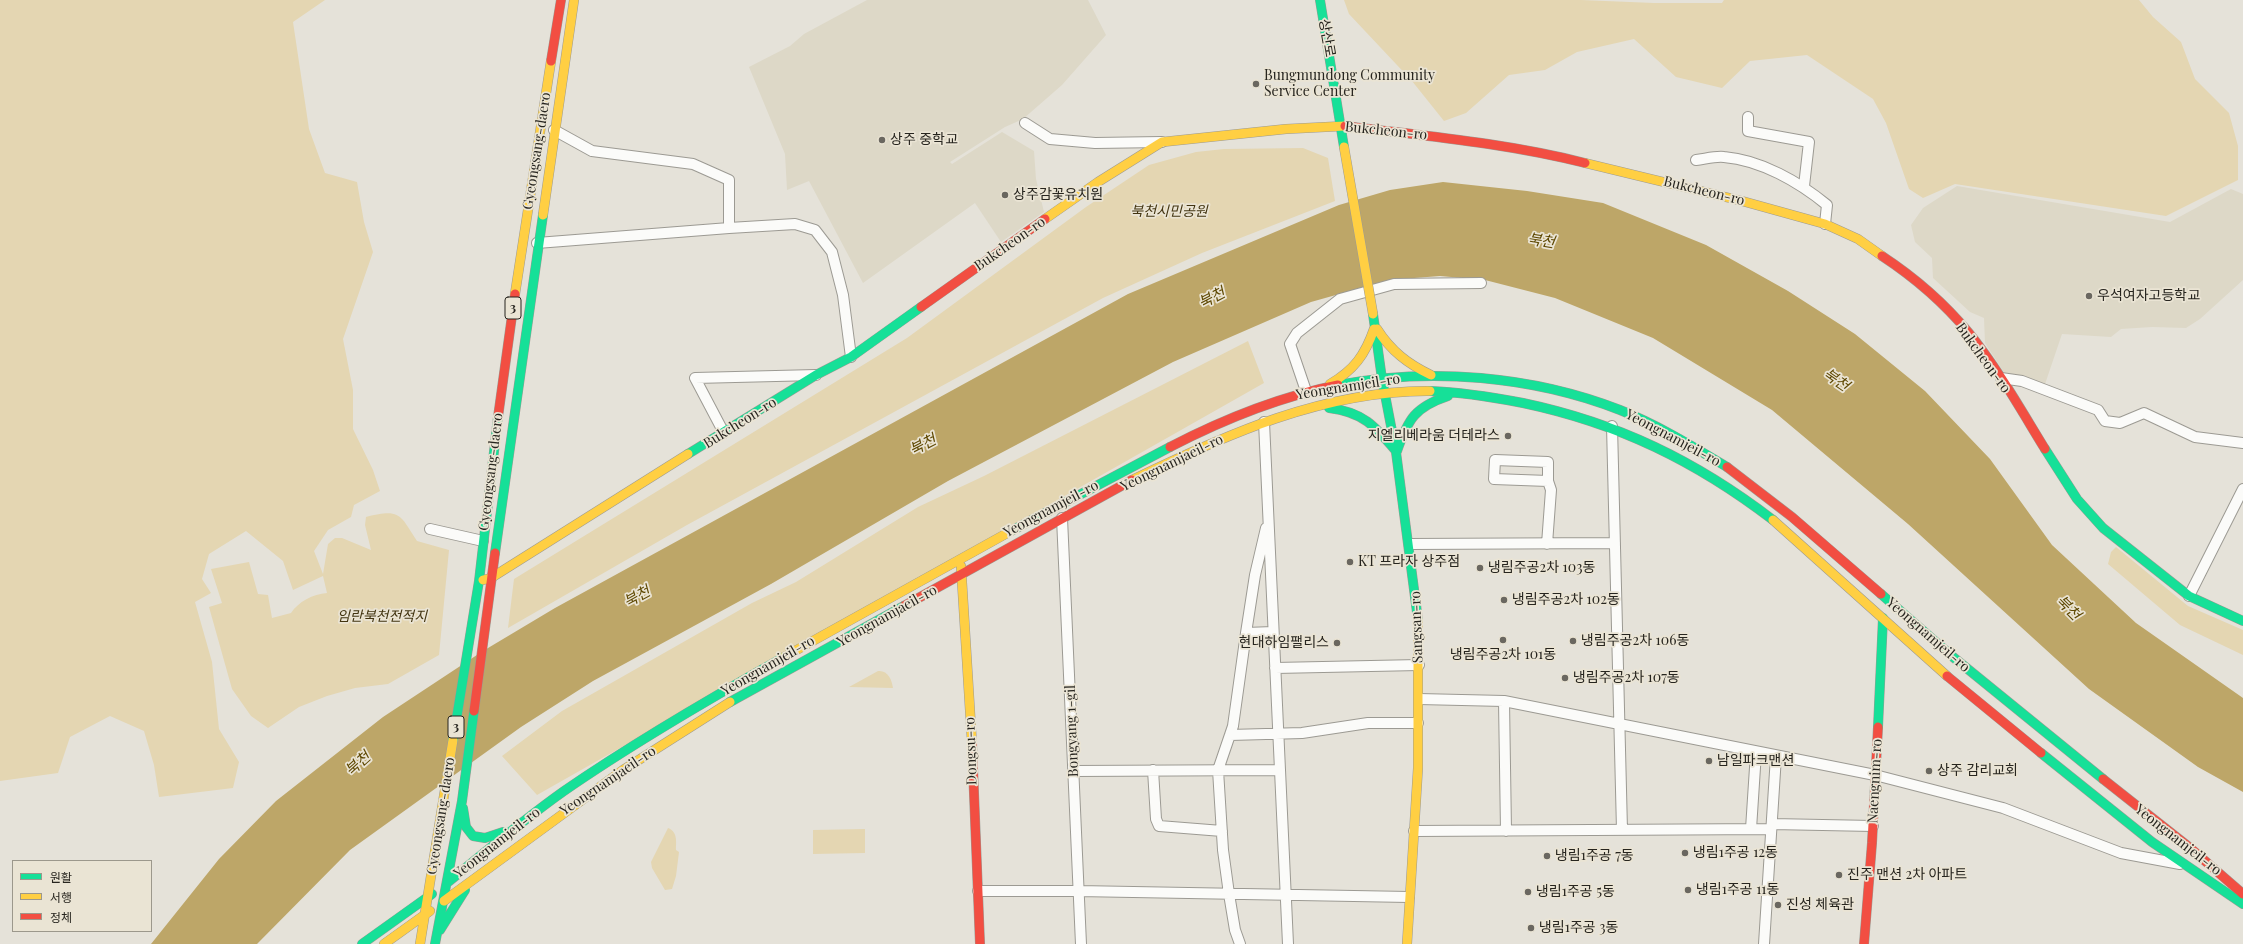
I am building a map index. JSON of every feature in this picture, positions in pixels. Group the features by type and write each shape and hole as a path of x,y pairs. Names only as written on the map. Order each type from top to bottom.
{"street":[{"name":"Gyeongsang-daero","path":"420,944 479,581 520,254 561,0"},
{"name":"Gyeongsang-daero","path":"436,940 462,801 537,243 574,0"},
{"name":"상산로","path":"1320,0 1373,314"},
{"path":"1748,117 1748,131 1809,142 1804,186"},
{"path":"1025,123 1050,139 1095,143 1162,142"},
{"name":"Bukcheon-ro","path":"479,581 491,578 724,434 816,375 851,357 1098,182 1162,142 1286,129 1341,126 1471,141 1545,153 1719,195 1825,224 1858,239 1893,263 1928,291 1969,333 2001,378 2077,499 2103,528 2189,596 2243,621"},
{"path":"554,130 592,150 693,164 729,180 729,228"},
{"path":"1696,160 1724,157 1757,164 1804,186 1827,205 1825,224"},
{"path":"537,243 795,224 815,230 832,252 843,295 851,357"},
{"path":"1306,392 1290,344 1296,333 1340,299 1394,284 1481,283"},
{"name":"Sangsan-ro","path":"1373,314 1382,379 1396,452 1410,544 1418,611 1419,699 1414,831 1407,944"},
{"path":"1375,325 1384,341 1400,357 1411,366 1433,376"},
{"path":"1323,388 1349,374 1360,363 1375,325"},
{"path":"724,434 695,378 816,375"},
{"name":"Yeongnamjeil-ro","path":"362,944 447,883 520,824 602,765 678,717 960,558 1202,430 1266,404 1323,388 1382,379 1433,376 1505,382 1559,392 1618,410 1690,444 1737,472 1815,534 1889,601 2028,720 2212,865 2243,894"},
{"path":"2001,378 2022,381 2098,410 2105,421 2120,423 2144,413 2195,437 2243,443"},
{"name":"Yeongnamjaeil-ro","path":"384,944 444,901 578,800 686,728 1062,518 1210,443 1264,422 1308,407 1385,393 1412,391 1459,393 1490,397 1570,413 1612,426 1642,438 1688,462 1733,490 1812,552 1918,651 2051,763 2202,880 2243,904"},
{"path":"1396,452 1408,420 1418,410 1432,400 1459,393"},
{"path":"1308,407 1354,411 1374,425 1396,452"},
{"path":"1264,422 1288,944"},
{"path":"1612,426 1622,830"},
{"path":"1547,544 1551,490 1548,481 1548,462 1495,460 1494,479 1548,481"},
{"path":"2189,596 2243,489"},
{"path":"1240,944 1235,930 1228,894 1218,770 1233,726 1255,575 1268,516"},
{"name":"Bongyang 1-gil","path":"1062,518 1080,944"},
{"path":"430,529 483,541"},
{"path":"1410,544 1615,543"},
{"name":"Dongsu-ro","path":"960,558 970,691 980,944"},
{"name":"Naengnim-ro","path":"1864,944 1873,826 1883,618"},
{"path":"1246,633 1273,632"},
{"path":"1275,668 1419,665"},
{"path":"1419,699 1504,701 1875,775 2003,808 2121,853 2183,865"},
{"path":"1504,701 1506,831"},
{"path":"1230,735 1302,733 1368,723 1418,723"},
{"path":"1752,829 1756,752"},
{"path":"1764,944 1776,756"},
{"path":"1153,770 1156,819 1159,826 1222,831"},
{"path":"1073,771 1279,770"},
{"path":"462,801 465,827 474,837 486,839 520,824"},
{"path":"1414,831 1752,829 1771,826 1873,826"},
{"path":"436,940 450,911 475,877"},
{"path":"978,892 1078,891 1409,897"}],"shaded area":[{"name":"상주 중학교","path":"867,0 1088,0 1106,35 1062,85 1023,119 1005,127 950,162 952,164 1002,132 1034,151 1036,179 1044,212 1001,242 975,203 863,283 809,181 787,190 785,154 749,67 790,46 804,34"},
{"name":"우석여자고등학교","path":"1957,186 2170,222 2231,189 2243,194 2243,280 2200,319 2186,328 2152,327 2121,329 2111,337 2062,334 2044,387 2005,374 1985,343 1984,318 1970,312 1933,278 1932,258 1915,242 1911,225 1923,208"}],"green space":[{"name":"임란북천전적지","path":"0,0 325,0 293,22 309,129 325,173 357,182 364,222 373,252 343,339 353,390 353,429 373,470 380,491 354,505 351,517 328,530 314,551 323,574 328,544 335,538 342,538 371,550 365,525 366,517 386,513 398,516 403,520 417,541 449,550 439,655 388,684 355,688 327,696 299,707 268,728 251,716 232,689 209,607 222,603 211,569 249,562 258,594 268,595 272,618 291,613 306,599 327,593 323,576 293,590 283,561 246,531 209,554 202,579 211,593 195,602 212,662 219,729 239,762 233,788 159,797 154,765 144,731 110,716 70,737 58,773 0,781"},
{"path":"1344,0 1581,0 1654,3 1722,3 1724,0 2139,0 2153,17 2181,42 2195,79 2229,113 2238,146 2238,180 2166,216 1955,184 1923,198 1909,189 1886,123 1873,99 1807,55 1750,61 1722,88 1676,77 1634,39 1577,52 1545,70 1509,75 1466,113 1444,121 1412,81 1349,14"},
{"name":"북천시민공원","path":"1303,148 1328,158 1335,201 1202,253 1103,298 687,525 508,628 514,579 907,338 1086,207 1149,165 1196,152 1224,149"},
{"path":"1248,341 1264,383 537,795 502,756 562,711 752,603 796,582 918,507 984,476"},
{"path":"2116,547 2188,606 2243,630 2243,655 2180,625 2108,564 2111,552"},
{"path":"878,671 887,674 892,682 893,688 849,687"},
{"path":"668,828 675,835 676,850 679,852 676,876 672,889 665,890 652,868 651,862"},
{"path":"865,829 865,853 813,854 813,830"}],"water":[{"name":"북천","path":"1443,182 1527,191 1603,203 1706,245 1788,291 1855,334 1925,391 1990,459 2052,545 2136,623 2243,698 2243,792 2198,767 2089,689 1908,524 1772,410 1653,338 1555,298 1485,280 1440,276 1389,280 1311,302 1173,362 948,481 771,584 593,681 521,727 350,850 257,944 151,944 219,859 276,801 383,717 483,651 555,608 1128,294 1339,205 1390,190"}],"traffic: fast":[{"path":"1320,0 1344,147"},
{"path":"495,553 543,215"},
{"path":"688,454 816,375 851,357 921,307"},
{"path":"1373,314 1382,379 1396,452 1418,620"},
{"path":"1338,385 1373,380 1445,376 1517,382 1552,389 1587,398 1648,422 1727,467"},
{"path":"1430,391 1453,392 1523,403 1558,411 1624,433 1685,462 1744,499 1773,520"},
{"path":"1397,451 1405,430 1414,416 1428,405 1448,396"},
{"path":"1329,408 1341,410 1360,417 1375,427 1396,451"},
{"path":"453,740 479,581 498,417"},
{"path":"1011,531 1170,447"},
{"path":"2045,449 2077,499 2103,528 2189,596 2243,621"},
{"path":"1881,594 1953,657 2103,779"},
{"path":"730,702 904,606"},
{"path":"1878,727 1883,618"},
{"path":"447,883 504,836 564,791 672,721 784,657"},
{"path":"435,944 462,801 474,711"},
{"path":"2041,753 2152,842 2243,904"},
{"path":"463,808 466,827 473,836 485,838 503,832"},
{"path":"440,930 465,890"},
{"path":"362,944 432,894"}],"traffic: slow":[{"path":"543,215 574,0"},
{"path":"515,294 551,61"},
{"path":"1045,219 1098,182 1162,142 1286,129 1345,126"},
{"path":"1344,147 1373,314"},
{"path":"1585,163 1742,201 1825,224 1858,239 1882,256"},
{"path":"1330,384 1346,373 1358,361 1367,347 1374,329"},
{"path":"1377,329 1388,344 1401,356 1431,375"},
{"path":"1132,480 1203,447 1276,418 1352,398 1391,393 1430,391"},
{"path":"483,580 491,578 688,454"},
{"path":"1773,520 1947,676"},
{"path":"784,657 1011,531"},
{"path":"961,566 972,743"},
{"path":"1407,944 1418,768 1418,620"},
{"path":"444,901 623,770 730,702"},
{"path":"420,944 453,740"},
{"path":"384,944 430,911"}],"traffic: jam":[{"path":"551,61 561,0"},
{"path":"1345,126 1495,145 1585,163"},
{"path":"921,307 1045,219"},
{"path":"1882,256 1906,273 1928,292 1950,312 1969,333 1999,375 2045,449"},
{"path":"498,417 515,294"},
{"path":"1170,447 1211,427 1252,410 1294,396 1338,385"},
{"path":"1727,467 1792,517 1881,594"},
{"path":"904,606 1132,480"},
{"path":"474,711 495,553"},
{"path":"1947,676 2041,753"},
{"path":"1864,944 1872,843 1878,727"},
{"path":"972,743 980,944"},
{"path":"2103,779 2189,847 2243,894"}],"place":[{"name":"Bungmundong Community Service Center","path":"1256,84"},
{"name":"상주 중학교","path":"882,140"},
{"name":"상주감꽃유치원","path":"1005,195"},
{"name":"우석여자고등학교","path":"2089,296"},
{"name":"지엘리베라움 더테라스","path":"1508,436"},
{"name":"KT 프라자 상주점","path":"1350,562"},
{"name":"냉림주공2차 103동","path":"1480,568"},
{"name":"냉림주공2차 102동","path":"1504,600"},
{"name":"냉림주공2차 101동","path":"1503,640"},
{"name":"냉림주공2차 106동","path":"1573,641"},
{"name":"현대하임팰리스","path":"1337,643"},
{"name":"냉림주공2차 107동","path":"1565,678"},
{"name":"남일파크맨션","path":"1709,761"},
{"name":"상주 감리교회","path":"1929,771"},
{"name":"냉림1주공 12동","path":"1685,853"},
{"name":"냉림1주공 7동","path":"1547,856"},
{"name":"진주 맨션 2차 아파트","path":"1839,875"},
{"name":"냉림1주공 11동","path":"1688,890"},
{"name":"냉림1주공 5동","path":"1528,892"},
{"name":"진성 체육관","path":"1778,905"},
{"name":"냉림1주공 3동","path":"1531,928"}]}
